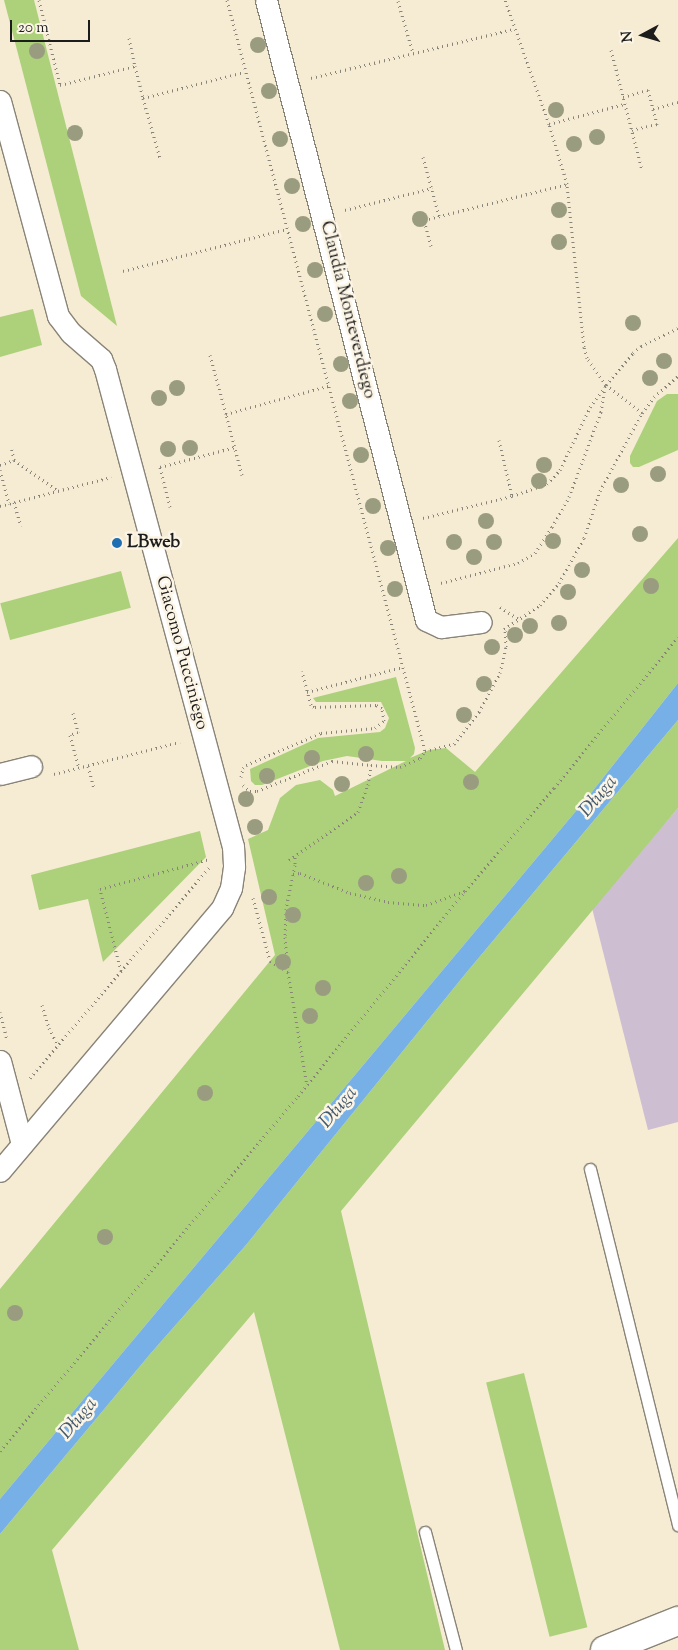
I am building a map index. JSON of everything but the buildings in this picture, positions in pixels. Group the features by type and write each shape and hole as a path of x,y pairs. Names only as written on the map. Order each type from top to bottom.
{"street":[{"name":"Claudia Monteverdiego","path":"266,0 426,620 441,627 482,622"},
{"name":"Giacomo Pucciniego","path":"0,101 58,316 71,333 101,359 105,369 226,851 234,866 231,888 222,908 0,1171"},
{"path":"0,774 38,771"},
{"path":"0,1061 22,1144"},
{"path":"605,1650 678,1621"}],"lane":[{"path":"590,1169 678,1525"},
{"path":"426,1532 456,1650"}],"path":[{"path":"38,0 60,85 135,66"},
{"path":"227,0 244,72 425,751"},
{"path":"505,0 550,124 566,184 584,347 587,358 606,386 642,413"},
{"path":"398,1 413,53"},
{"path":"310,78 514,29"},
{"path":"129,38 160,158"},
{"path":"611,50 642,170"},
{"path":"143,98 244,72"},
{"path":"623,97 648,90 657,124 632,130"},
{"path":"653,109 678,102"},
{"path":"550,124 624,104"},
{"path":"423,157 439,216"},
{"path":"431,246 424,220 566,184"},
{"path":"343,211 432,188"},
{"path":"123,271 286,229"},
{"path":"414,520 512,496 538,488 554,478 590,407 606,386 637,350 678,328"},
{"path":"210,355 242,475"},
{"path":"482,622 484,635 505,629 540,605 559,583 584,538 600,491 642,413 654,397 678,376"},
{"path":"226,414 328,386"},
{"path":"439,583 518,563 535,553 568,497 601,412 606,386"},
{"path":"499,440 512,496"},
{"path":"11,446 14,460 57,490"},
{"path":"171,512 160,467 234,448"},
{"path":"0,465 14,460"},
{"path":"110,469 112,476 118,480"},
{"path":"0,470 9,504"},
{"path":"0,506 112,476"},
{"path":"14,502 21,526"},
{"path":"302,671 307,692 314,707 376,705 382,708 384,721 375,728 321,733 246,765 241,773 242,784 246,789 257,791 332,761 371,766 400,767 420,758 425,751 454,744 479,712 500,673 506,647 505,629"},
{"path":"0,1451 307,1085 465,891 554,788 678,637"},
{"path":"307,692 402,667"},
{"path":"73,713 78,732 70,735 79,768"},
{"path":"178,733 180,742"},
{"path":"38,771 79,768 180,742 186,745"},
{"path":"88,766 94,789"},
{"path":"289,860 358,812 368,785 371,766"},
{"path":"236,769 238,778"},
{"path":"121,971 100,889 226,851"},
{"path":"294,857 293,874 286,909 285,937 288,972 307,1085"},
{"path":"8,1090 25,1085 213,864"},
{"path":"293,874 300,873 350,893 388,902 426,905 465,891"},
{"path":"252,894 270,961 288,972"},
{"path":"42,1005 49,1028 58,1046"}],"shaded area":[{"path":"678,808 678,1122 648,1130 592,908"}],"green space":[{"path":"4,0 34,0 117,326 81,296"},
{"path":"33,309 42,345 0,357 0,317"},
{"path":"667,394 678,394 678,450 639,467 633,467 630,463 630,456 657,401"},
{"path":"678,538 678,683 591,793 0,1499 0,1289 275,955 248,839 268,830 280,798 296,785 320,780 333,790 335,796 406,761 382,761 347,756 323,761 262,785 255,785 251,781 250,769 318,738 380,732 385,728 389,718 381,702 316,702 313,698 396,677 415,748 414,754 410,758 429,750 446,748 475,772"},
{"path":"121,571 131,608 10,640 0,603"},
{"path":"678,720 678,808 341,1211 445,1650 340,1650 254,1312 52,1550 79,1650 0,1650 0,1534 151,1353 246,1245 466,973"},
{"path":"200,831 206,857 103,962 88,899 39,910 31,875"},
{"path":"524,1373 587,1627 550,1637 486,1382"}],"water":[{"name":"Długa","path":"678,683 678,720 466,973 246,1245 151,1353 0,1534 0,1499 591,793"}],"place":[{"name":"LBweb","path":"117,543"}]}
